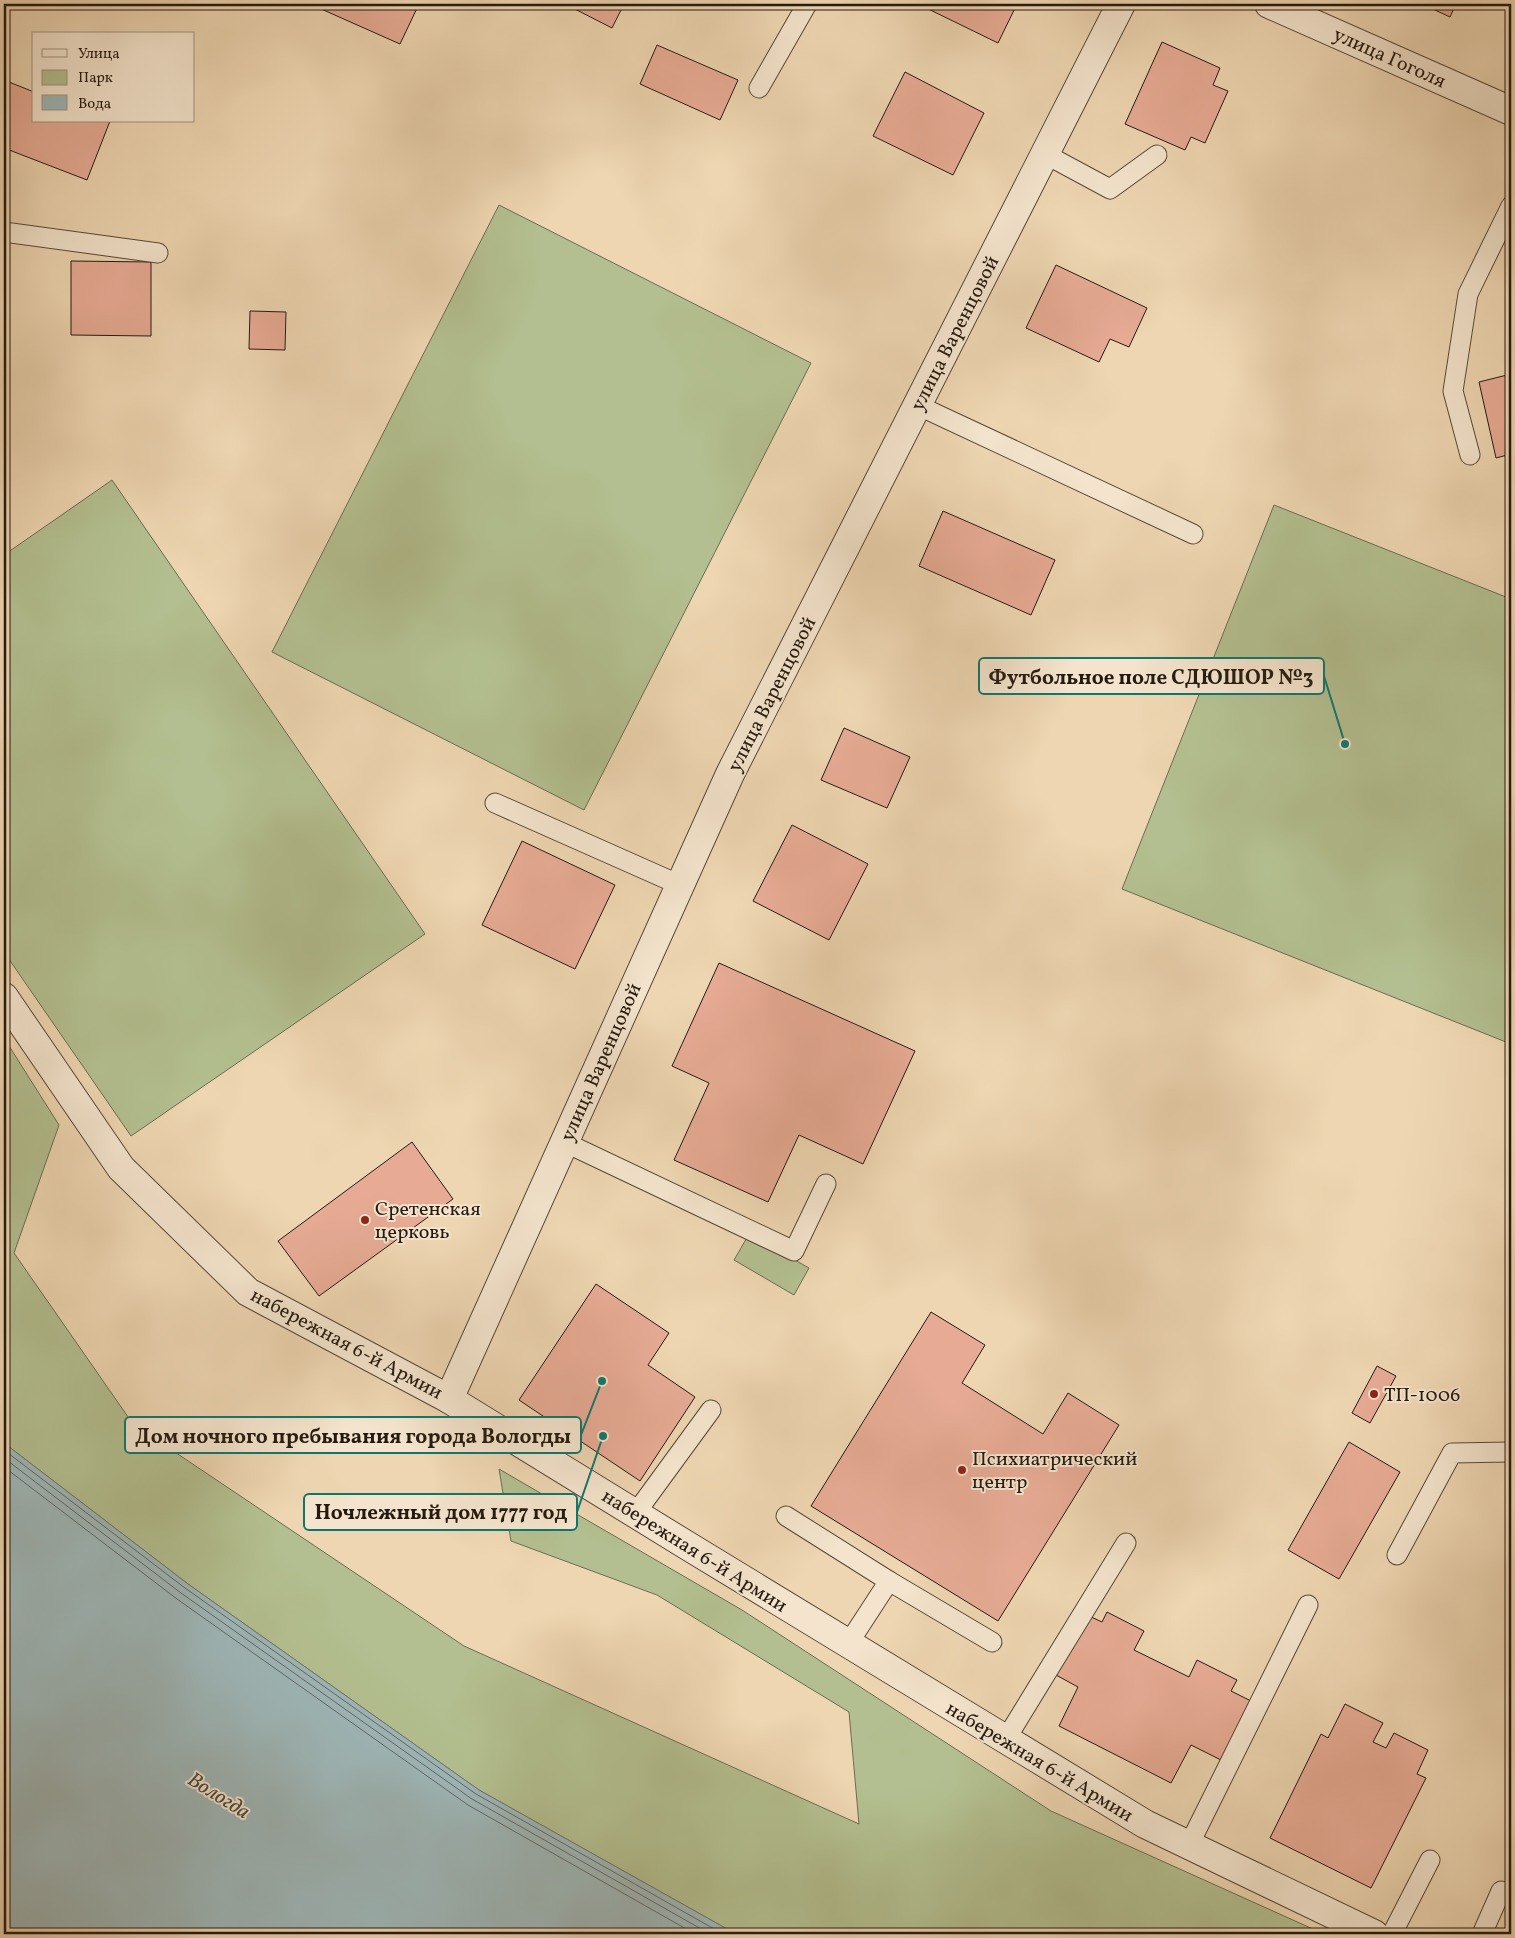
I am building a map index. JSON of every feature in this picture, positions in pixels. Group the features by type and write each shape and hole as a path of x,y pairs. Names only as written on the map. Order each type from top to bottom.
{"street":[{"name":"улица Варенцовой","path":"449,1398 730,774 1121,4"},
{"name":"улица Гоголя","path":"1269,4 1511,111"},
{"name":"набережная 6-й Армии","path":"4,997 121,1168 248,1292 449,1398 848,1644 1145,1824 1374,1934"}],"lane":[{"path":"759,88 806,4"},
{"path":"1045,154 1110,189 1157,155"},
{"path":"1470,455 1453,391 1468,294 1511,206"},
{"path":"4,232 158,253"},
{"path":"918,405 1193,534"},
{"path":"495,803 680,884"},
{"path":"564,1142 794,1251 826,1184"},
{"path":"636,1514 711,1410"},
{"path":"1398,1555 1452,1454 1511,1452"},
{"path":"786,1516 889,1582 992,1642"},
{"path":"1006,1739 1126,1543"},
{"path":"848,1644 889,1582"},
{"path":"1189,1845 1308,1606"},
{"path":"1392,1934 1430,1860"},
{"path":"1482,1934 1501,1891"}],"green space":[{"path":"499,205 811,363 584,810 272,652"},
{"path":"112,480 425,934 131,1136 4,952 4,555"},
{"path":"1274,505 1511,599 1511,1044 1122,889"},
{"path":"4,1038 59,1125 14,1253 133,1424 464,1646 859,1824 849,1712 657,1595 511,1541 499,1469 742,1610 1051,1811 1324,1934 736,1934 479,1790 188,1584 4,1443"},
{"path":"749,1234 809,1268 794,1295 734,1260"}],"water":[{"name":"Вологда","path":"4,1443 188,1584 479,1790 736,1934 4,1934"}],"building":[{"path":"310,4 419,4 400,44"},
{"path":"565,4 624,4 612,28"},
{"path":"918,4 1017,4 998,43"},
{"path":"1422,4 1456,4 1450,17"},
{"path":"1162,42 1220,68 1213,85 1228,91 1205,143 1191,137 1185,150 1125,124"},
{"path":"657,45 738,80 720,120 640,84"},
{"path":"905,72 984,113 953,175 873,136"},
{"path":"4,80 32,91 32,122 110,122 87,180 4,148"},
{"path":"71,261 151,262 151,336 71,335"},
{"path":"1056,265 1147,308 1129,347 1110,339 1099,362 1026,328"},
{"path":"250,311 286,312 285,350 249,349"},
{"path":"1511,374 1511,454 1496,458 1479,382"},
{"path":"943,511 1055,560 1031,615 919,566"},
{"path":"844,728 910,757 887,808 821,780"},
{"path":"792,825 868,864 829,940 753,901"},
{"path":"522,841 615,885 575,969 482,925"},
{"path":"719,963 915,1051 863,1164 799,1135 768,1202 674,1160 709,1083 672,1066"},
{"name":"Сретенская церковь","path":"412,1142 453,1199 319,1296 278,1241"},
{"path":"596,1284 669,1333 648,1365 695,1397 640,1481 519,1400"},
{"name":"Психиатрический центр","path":"931,1312 985,1345 962,1383 1043,1434 1068,1393 1119,1425 998,1621 811,1506"},
{"name":"ТП-1006","path":"1377,1366 1396,1376 1370,1423 1352,1413"},
{"path":"1349,1442 1400,1472 1339,1579 1288,1550"},
{"path":"1107,1612 1144,1631 1134,1650 1189,1677 1197,1660 1237,1680 1231,1691 1251,1701 1221,1760 1191,1745 1171,1783 1059,1726 1078,1687 1056,1675 1087,1615 1102,1622"},
{"path":"1345,1704 1383,1723 1373,1742 1386,1748 1394,1733 1428,1750 1417,1774 1426,1778 1371,1888 1270,1838 1321,1734 1328,1738"}],"place":[{"name":"Футбольное поле СДЮШОР №3","path":"1345,744"},
{"name":"Сретенская церковь","path":"365,1220"},
{"name":"Дом ночного пребывания города Вологды","path":"602,1381"},
{"name":"ТП-1006","path":"1374,1394"},
{"name":"Ночлежный дом 1777 год","path":"603,1436"},
{"name":"Психиатрический центр","path":"962,1470"}]}
